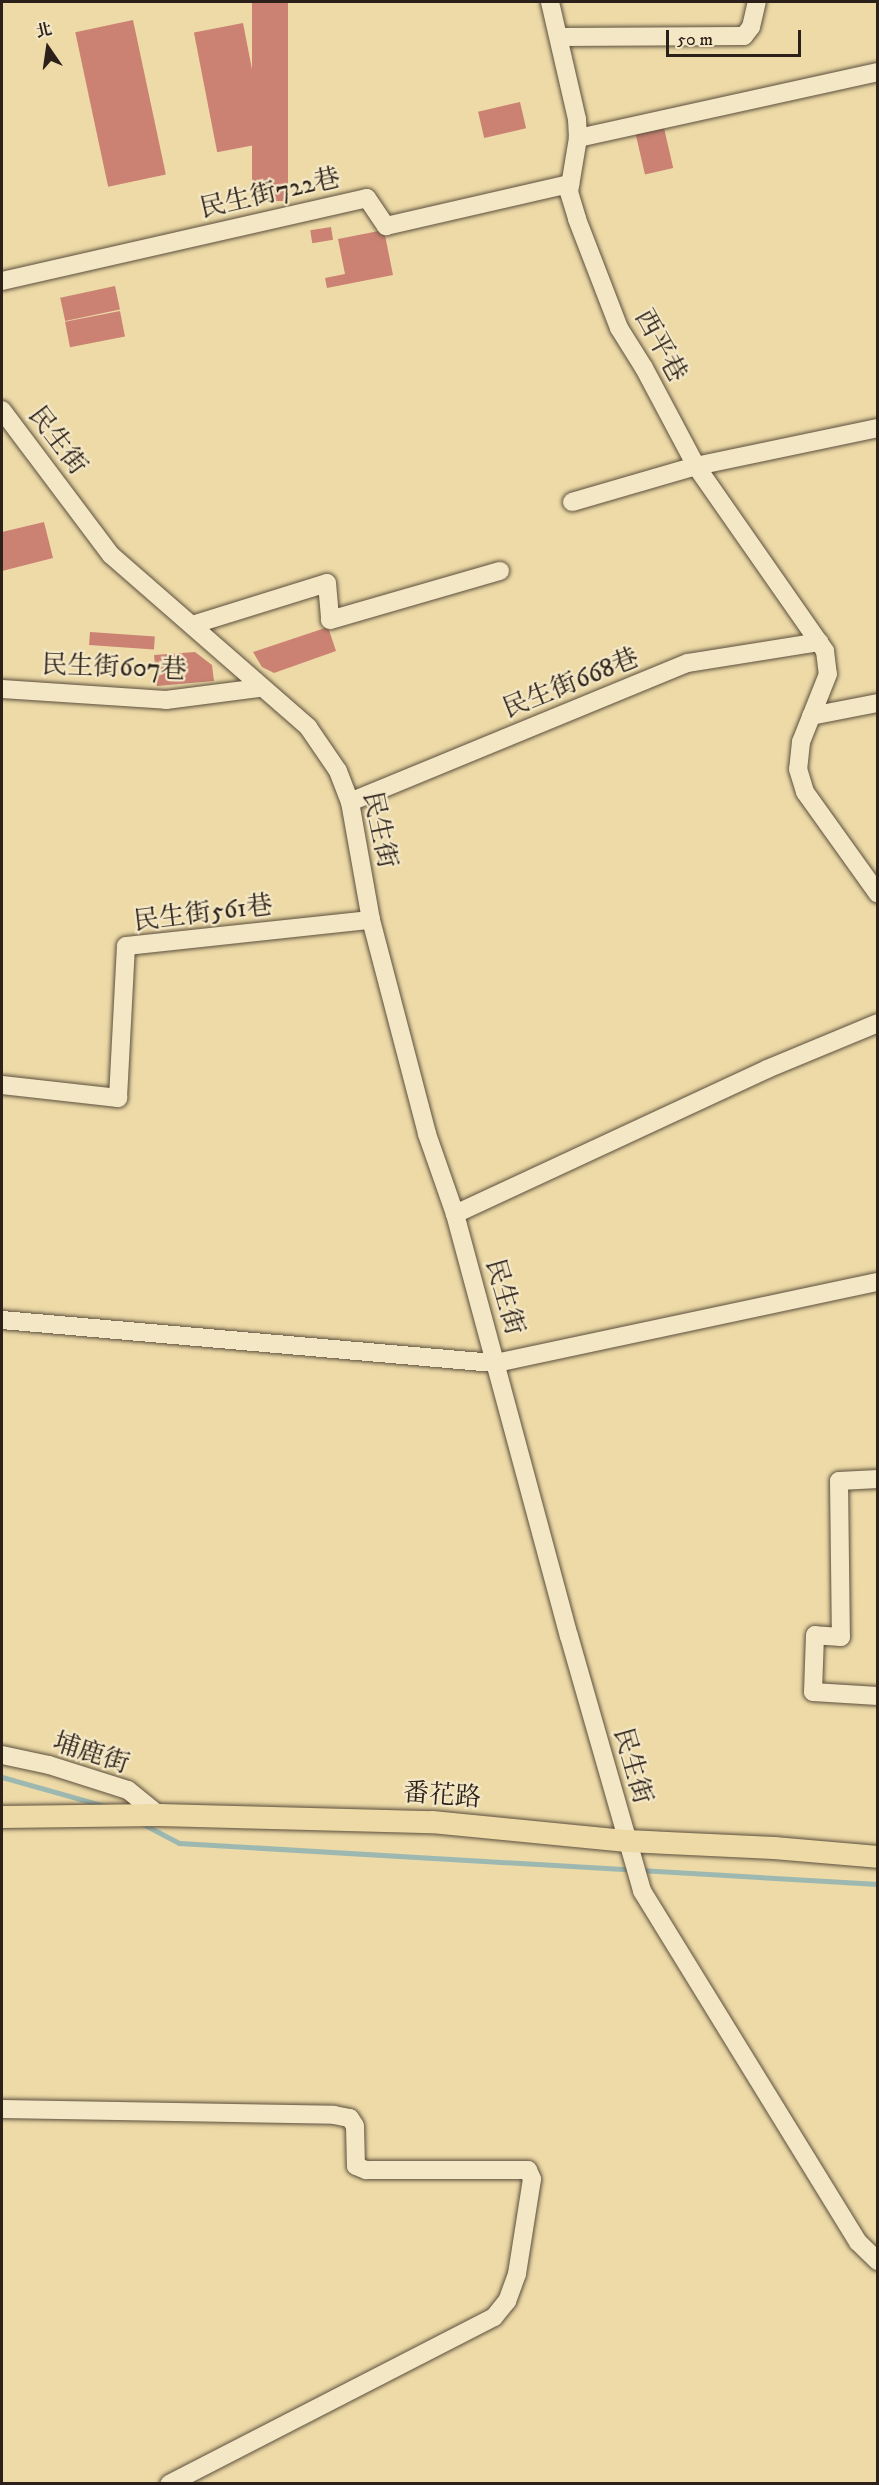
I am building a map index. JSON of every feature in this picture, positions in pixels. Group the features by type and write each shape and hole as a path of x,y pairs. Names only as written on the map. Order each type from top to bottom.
{"main road":[{"name":"番花路","path":"2,1817 159,1815 432,1822 627,1841 774,1848 878,1857"}],"street":[{"name":"西平巷","path":"549,2 577,119 578,138 569,192 577,219 619,328 644,368 696,466 825,651 828,674 801,742 798,769 805,792 878,894"},
{"path":"559,37 744,36 751,27 757,2"},
{"path":"578,138 878,72"},
{"name":"民生街722巷","path":"2,281 367,198 386,226 570,184"},
{"name":"民生街","path":"5,420 111,555 260,688 308,727 338,771 350,802 371,920 427,1134 455,1214 642,1891 858,2242 878,2261"},
{"path":"572,502 696,466 878,428"},
{"path":"192,625 327,584 330,620 500,571"},
{"name":"民生街668巷","path":"350,802 688,663 819,642"},
{"name":"民生街607巷","path":"2,689 166,700 260,688"},
{"path":"811,716 878,703"},
{"name":"民生街561巷","path":"2,1085 118,1098 126,946 371,920"},
{"path":"455,1214 767,1069 878,1023"},
{"path":"2,1320 496,1363 878,1282"},
{"path":"878,1479 839,1480 841,1637 815,1635 813,1692 878,1696"},
{"name":"埔鹿街","path":"2,1755 49,1766 128,1790 159,1815"},
{"path":"2,2109 334,2115 350,2118 355,2126 356,2166 366,2170 528,2170 532,2179 517,2274 507,2301 494,2317 169,2484"},
{"path":"858,2242 878,2243"}],"building":[{"path":"252,2 288,2 288,201 252,201"},
{"path":"133,20 166,175 108,187 75,32"},
{"path":"243,23 266,143 217,152 194,33"},
{"path":"520,102 526,128 484,138 478,112"},
{"path":"664,128 673,168 645,174 636,135"},
{"path":"331,227 333,240 312,243 310,230"},
{"path":"384,230 393,275 327,288 325,278 345,274 338,239"},
{"path":"115,286 120,309 65,321 60,298"},
{"path":"120,311 125,337 70,347 65,322"},
{"path":"44,522 53,558 2,571 2,532"},
{"path":"328,627 336,651 274,673 262,667 253,652"},
{"path":"90,632 155,637 154,650 89,645"},
{"path":"195,652 212,665 214,681 157,686 154,655"}],"waterway":[{"path":"2,1777 109,1807"},
{"path":"141,1823 179,1843 878,1884"}]}
